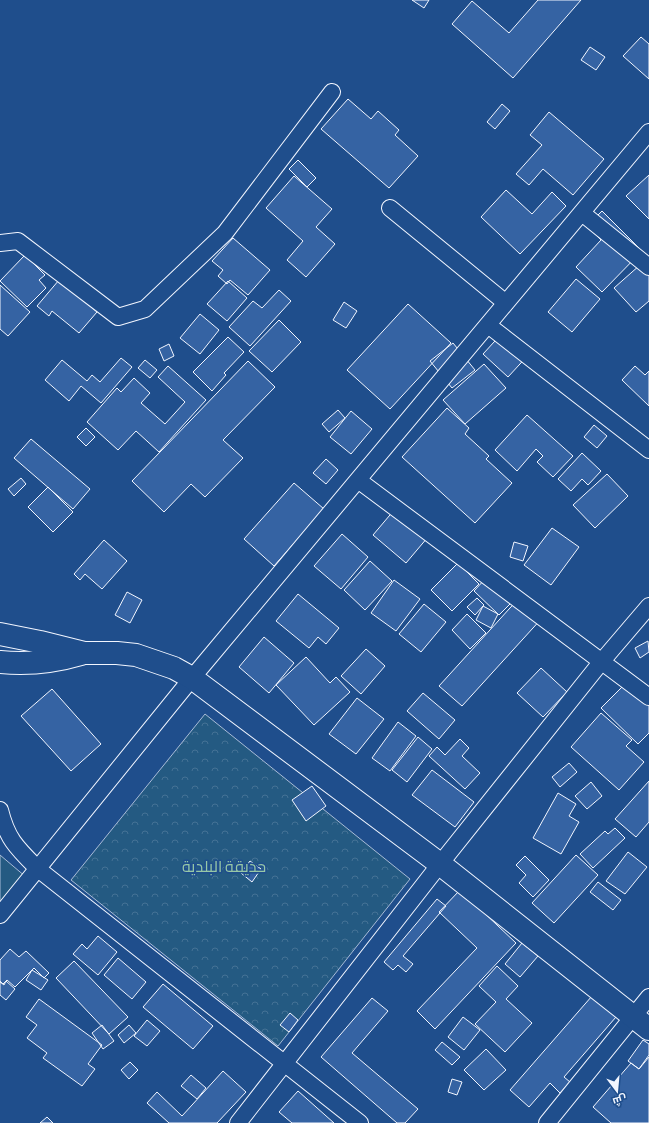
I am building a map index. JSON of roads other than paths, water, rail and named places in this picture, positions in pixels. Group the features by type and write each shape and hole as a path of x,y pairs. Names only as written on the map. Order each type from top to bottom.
{"main road":[{"path":"0,634 84,653"},
{"path":"0,662 18,664 41,663 84,653 117,653 136,655 174,668 192,678 440,864 641,1023"}],"street":[{"path":"0,243 18,241 118,317 145,309 225,233 332,92"},
{"path":"0,915 192,678 649,132"},
{"path":"390,208 506,303"},
{"path":"582,213 649,267"},
{"path":"488,324 649,450"},
{"path":"358,480 649,696"},
{"path":"238,1123 440,864 602,661 649,606"},
{"path":"0,810 5,831 18,849 38,869 360,1123"},
{"path":"547,1123 641,1023 649,997"}],"park label":[{"name":"حديقة البلدية","path":"224,866"}]}
